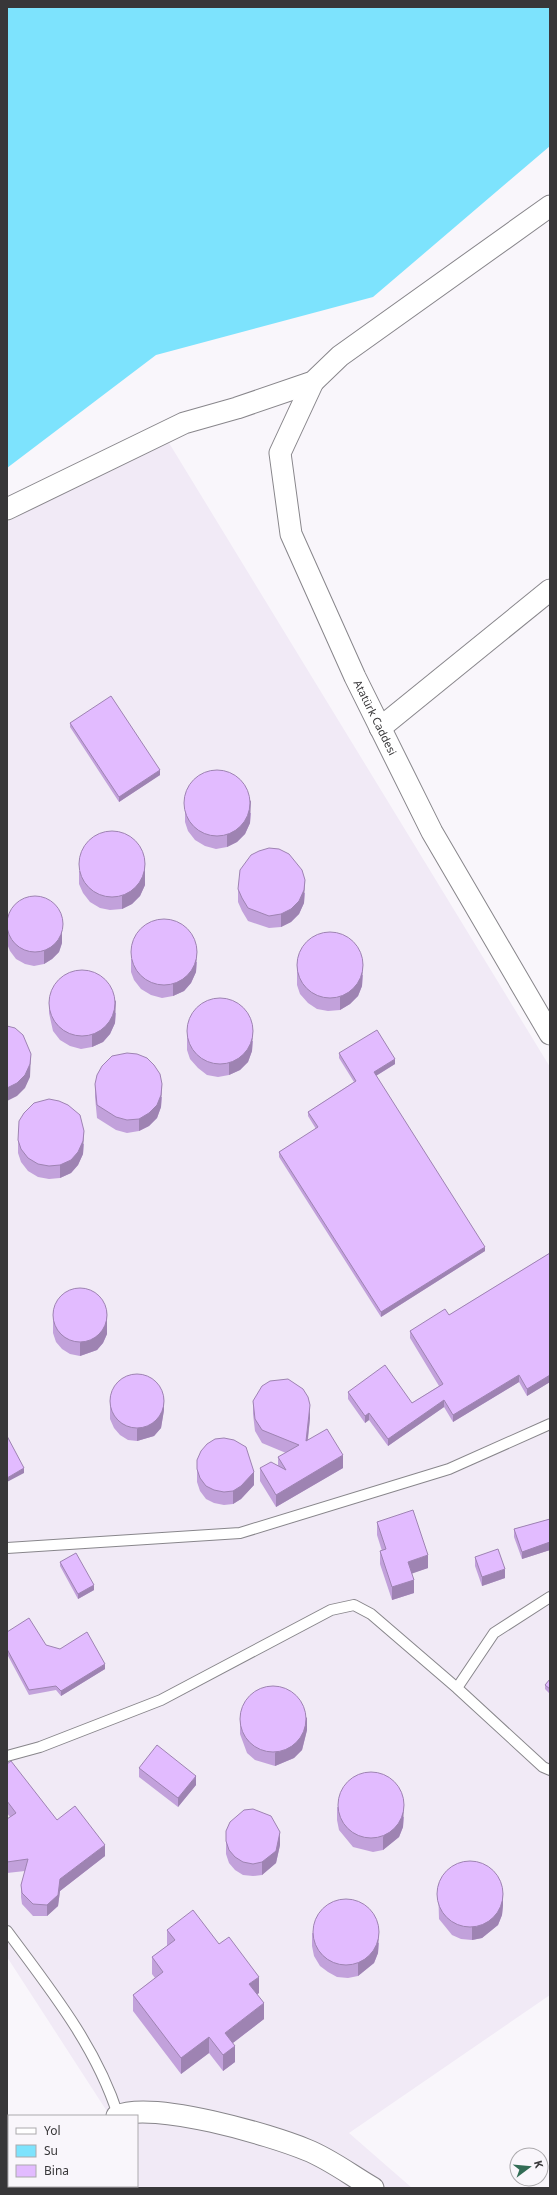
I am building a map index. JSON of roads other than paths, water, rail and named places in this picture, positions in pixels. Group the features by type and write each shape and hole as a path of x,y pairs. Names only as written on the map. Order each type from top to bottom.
{"street":[{"path":"7,509 184,423 237,408 313,382 340,356 550,206"},
{"name":"Atatürk Caddesi","path":"313,382 280,453 291,534 355,677 432,832 550,1034"},
{"path":"380,728 550,590"},
{"path":"123,2115 144,2111 190,2117 254,2132 308,2150 373,2188"}],"lane":[{"path":"7,1548 240,1533 449,1469 550,1424"},
{"path":"457,1688 494,1633 550,1596"},
{"path":"7,1756 40,1747 161,1700 331,1610 354,1605 371,1614 457,1688 543,1768 550,1770"},
{"path":"7,1931 74,2022 109,2088 118,2115"}],"water":[{"path":"7,7 550,7 550,146 373,297 156,355 7,468"}]}
